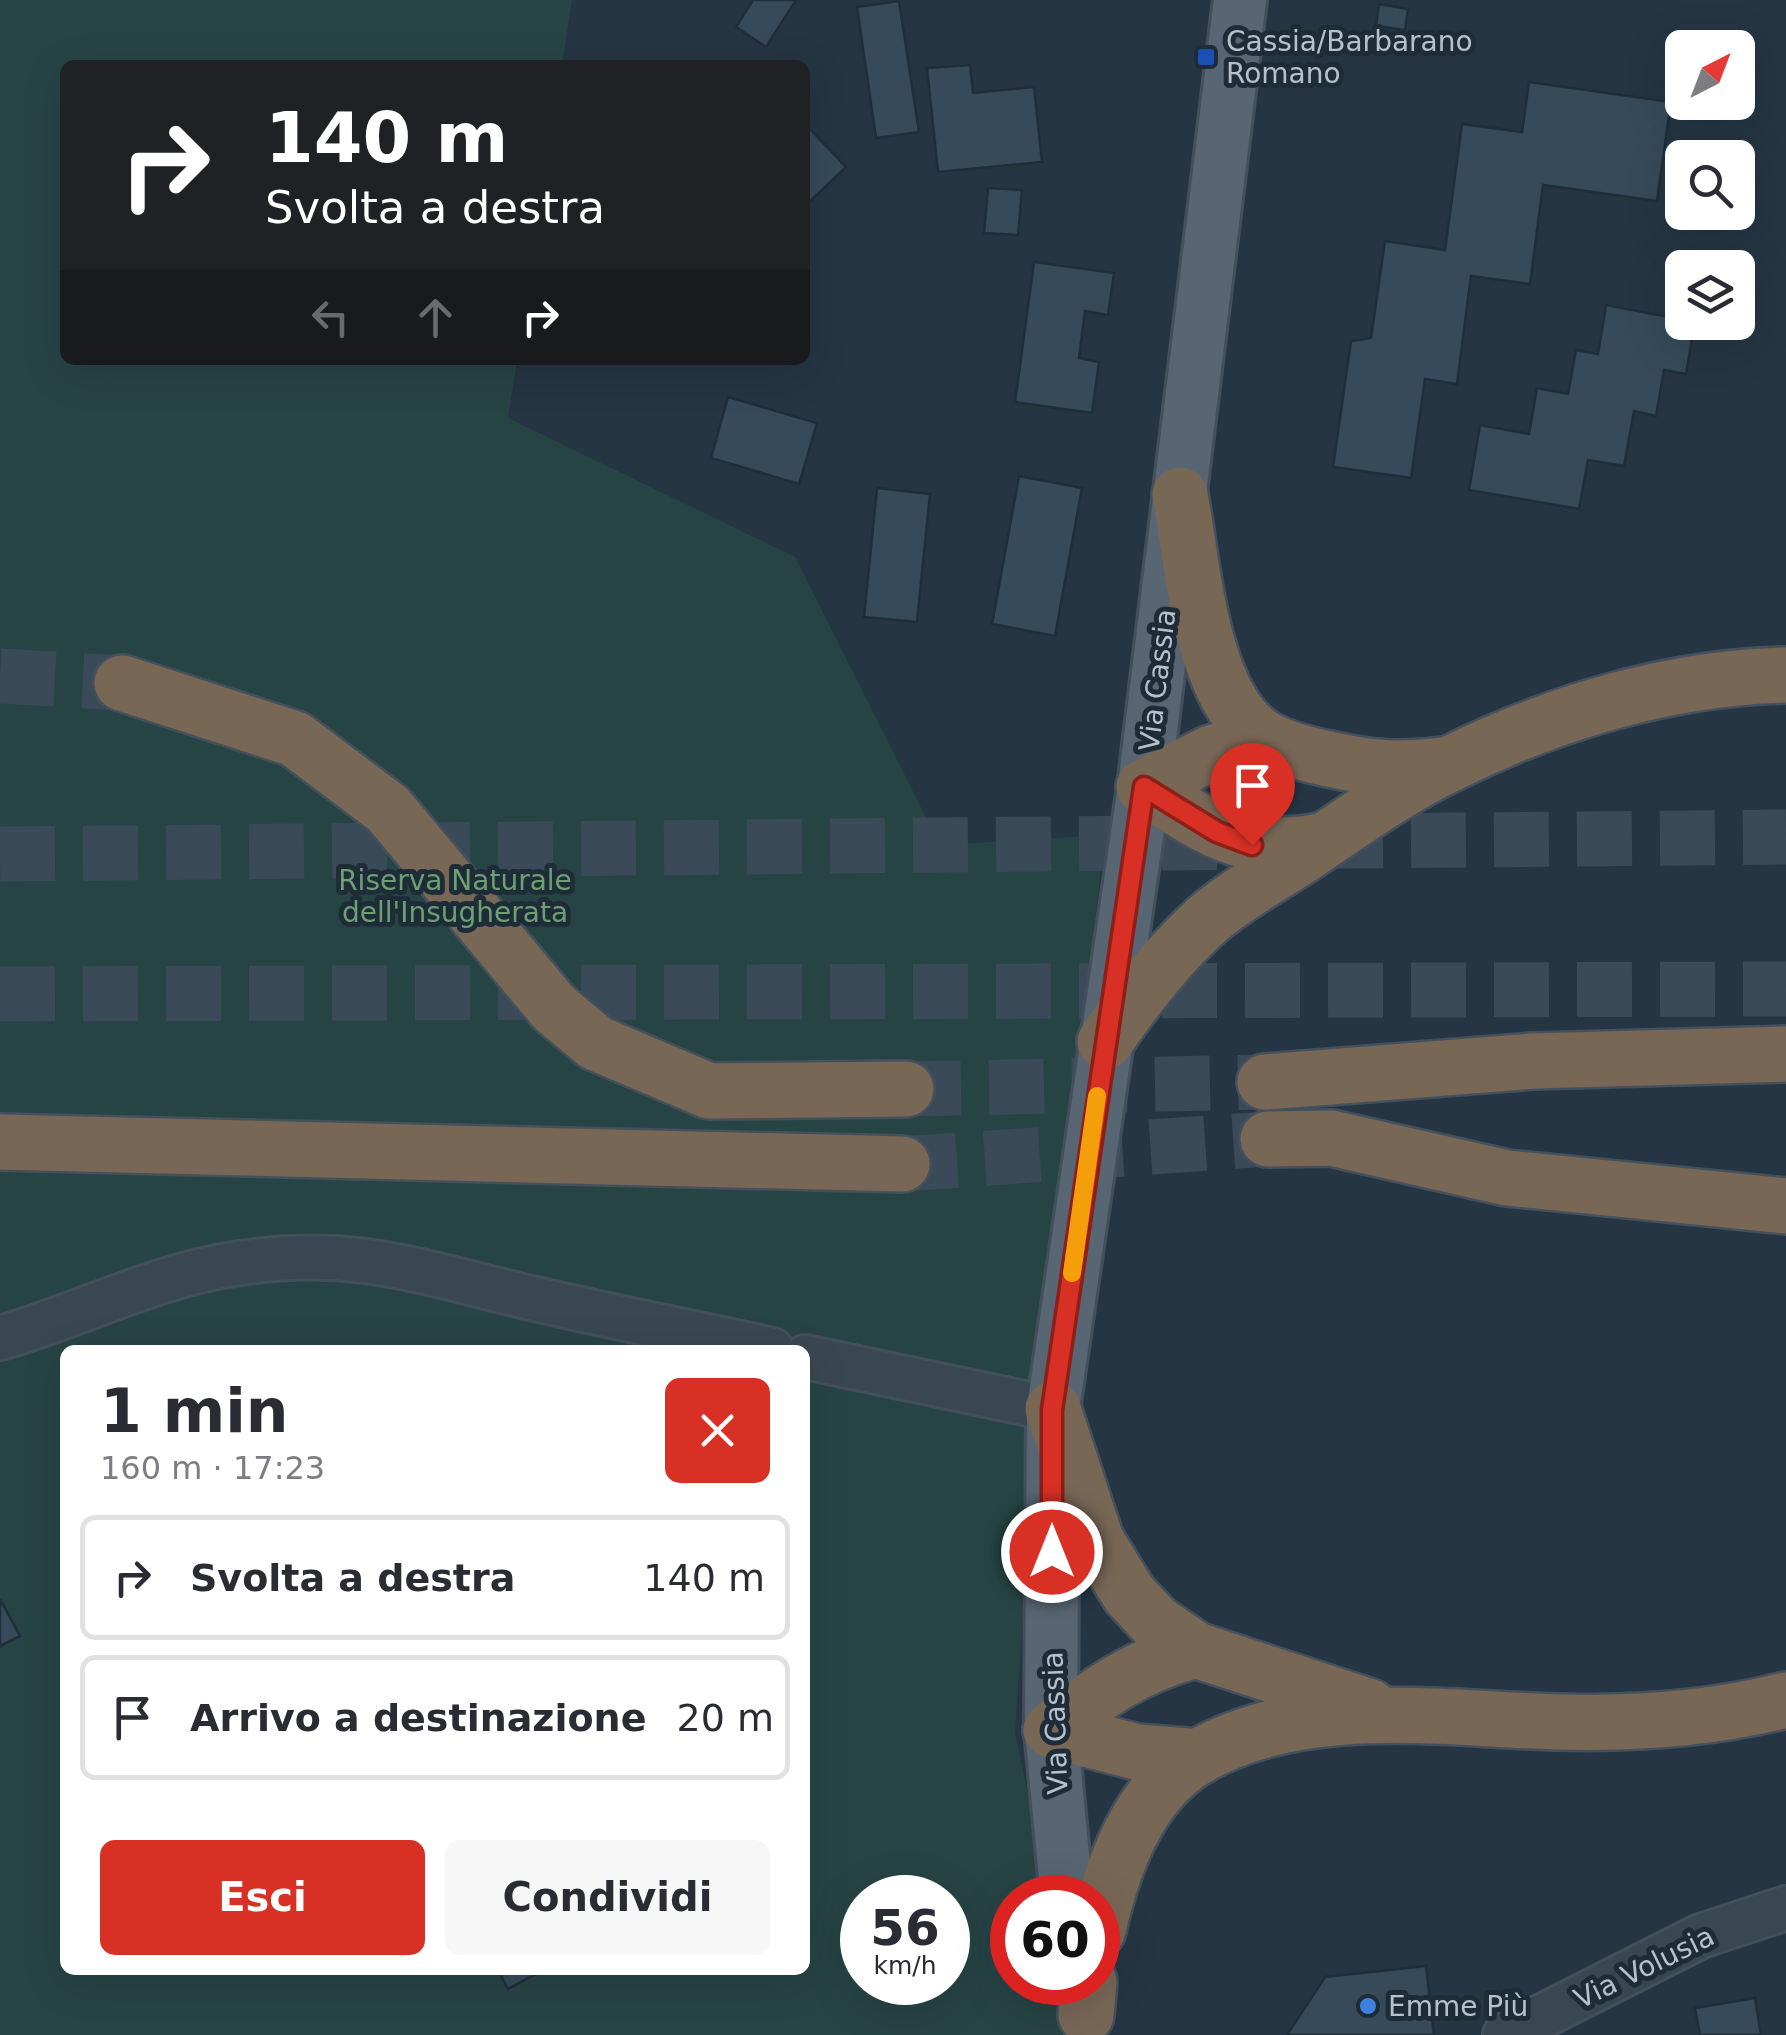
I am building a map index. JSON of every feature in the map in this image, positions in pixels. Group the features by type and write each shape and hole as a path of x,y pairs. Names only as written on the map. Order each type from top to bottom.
{"highway":[{"path":"1180,495 1209,648 1223,689 1262,737 1319,757 1377,770 1450,763"},
{"path":"1105,1042 1136,997 1210,918 1450,763 1557,720 1624,700 1727,679 1786,676"},
{"path":"122,683 295,739 388,810 554,1008 596,1043 710,1091 906,1090"},
{"path":"1144,787 1210,753 1262,737"},
{"path":"1144,787 1217,832 1252,845 1290,848 1327,839"},
{"path":"1265,1082 1532,1061 1786,1054"},
{"path":"1268,1138 1331,1138 1507,1178 1786,1206"},
{"path":"0,1142 902,1164"},
{"path":"1052,1410 1087,1521 1129,1594 1155,1622 1196,1650 1391,1714"},
{"path":"1051,1730 1124,1675 1156,1660 1196,1650"},
{"path":"1051,1730 1136,1752 1199,1756 1295,1724 1391,1714 1562,1722 1642,1720 1722,1715 1786,1700"},
{"path":"1115,1875 1144,1809 1199,1756"}],"main road":[{"name":"Via Cassia","path":"1065,1875 1051,1730 1052,1410 1144,787 1240,0"}],"street":[{"path":"0,1338 192,1272 252,1261 330,1256 427,1269 532,1298 749,1345"},
{"path":"810,1358 1052,1410"},
{"name":"Via Volusia","path":"1505,2035 1701,1936 1786,1908"}],"green space":[{"name":"Riserva Naturale dell'Insugherata","path":"0,0 572,0 563,60 60,60 60,365 516,365 508,418 795,557 940,845 1105,835 1036,1435 1015,1732 1044,1875 990,1875 990,2005 1071,2005 1077,2035 0,2035"}],"building":[{"path":"753,0 796,0 766,47 736,27"},
{"path":"899,1 919,132 876,138 857,7"},
{"path":"1379,4 1408,9 1405,30 1376,26"},
{"path":"970,65 973,93 1034,87 1042,162 938,172 927,68"},
{"path":"1529,82 1665,101 1665,120 1668,120 1657,201 1543,185 1530,284 1471,276 1457,384 1425,379 1411,478 1333,467 1351,341 1371,338 1385,241 1445,250 1462,124 1522,132"},
{"path":"810,129 846,167 810,201"},
{"path":"988,188 1022,190 1018,235 984,233"},
{"path":"1034,262 1114,273 1108,315 1085,311 1079,358 1099,362 1092,413 1015,402"},
{"path":"1606,305 1665,316 1665,340 1692,340 1686,374 1664,370 1656,416 1634,411 1624,466 1588,460 1579,509 1469,490 1480,425 1529,434 1537,388 1568,394 1576,350 1598,354"},
{"path":"728,397 817,423 799,484 711,458"},
{"path":"1019,476 1082,488 1055,636 992,624"},
{"path":"877,488 930,494 917,622 864,617"},
{"path":"0,1599 20,1636 0,1646"},
{"name":"Emme Più","path":"1426,1966 1434,2035 1287,2035 1325,1977"},
{"path":"501,1975 534,1975 508,1989"},
{"path":"1755,1998 1761,2035 1700,2035 1695,2008"}],"tunnel":[{"path":"0,676 122,683"},
{"path":"0,854 1786,837"},
{"path":"0,994 1786,989"},
{"path":"906,1089 1265,1082"},
{"path":"902,1164 1268,1139"}],"slow traffic":[{"path":"1072,1273 1097,1096"}],"place":[{"name":"Cassia/Barbarano Romano","path":"1206,57"},
{"name":"Emme Più","path":"1368,2006"}],"route":[{"path":"1052,1552 1052,1410 1144,787 1217,832 1252,845"}]}
